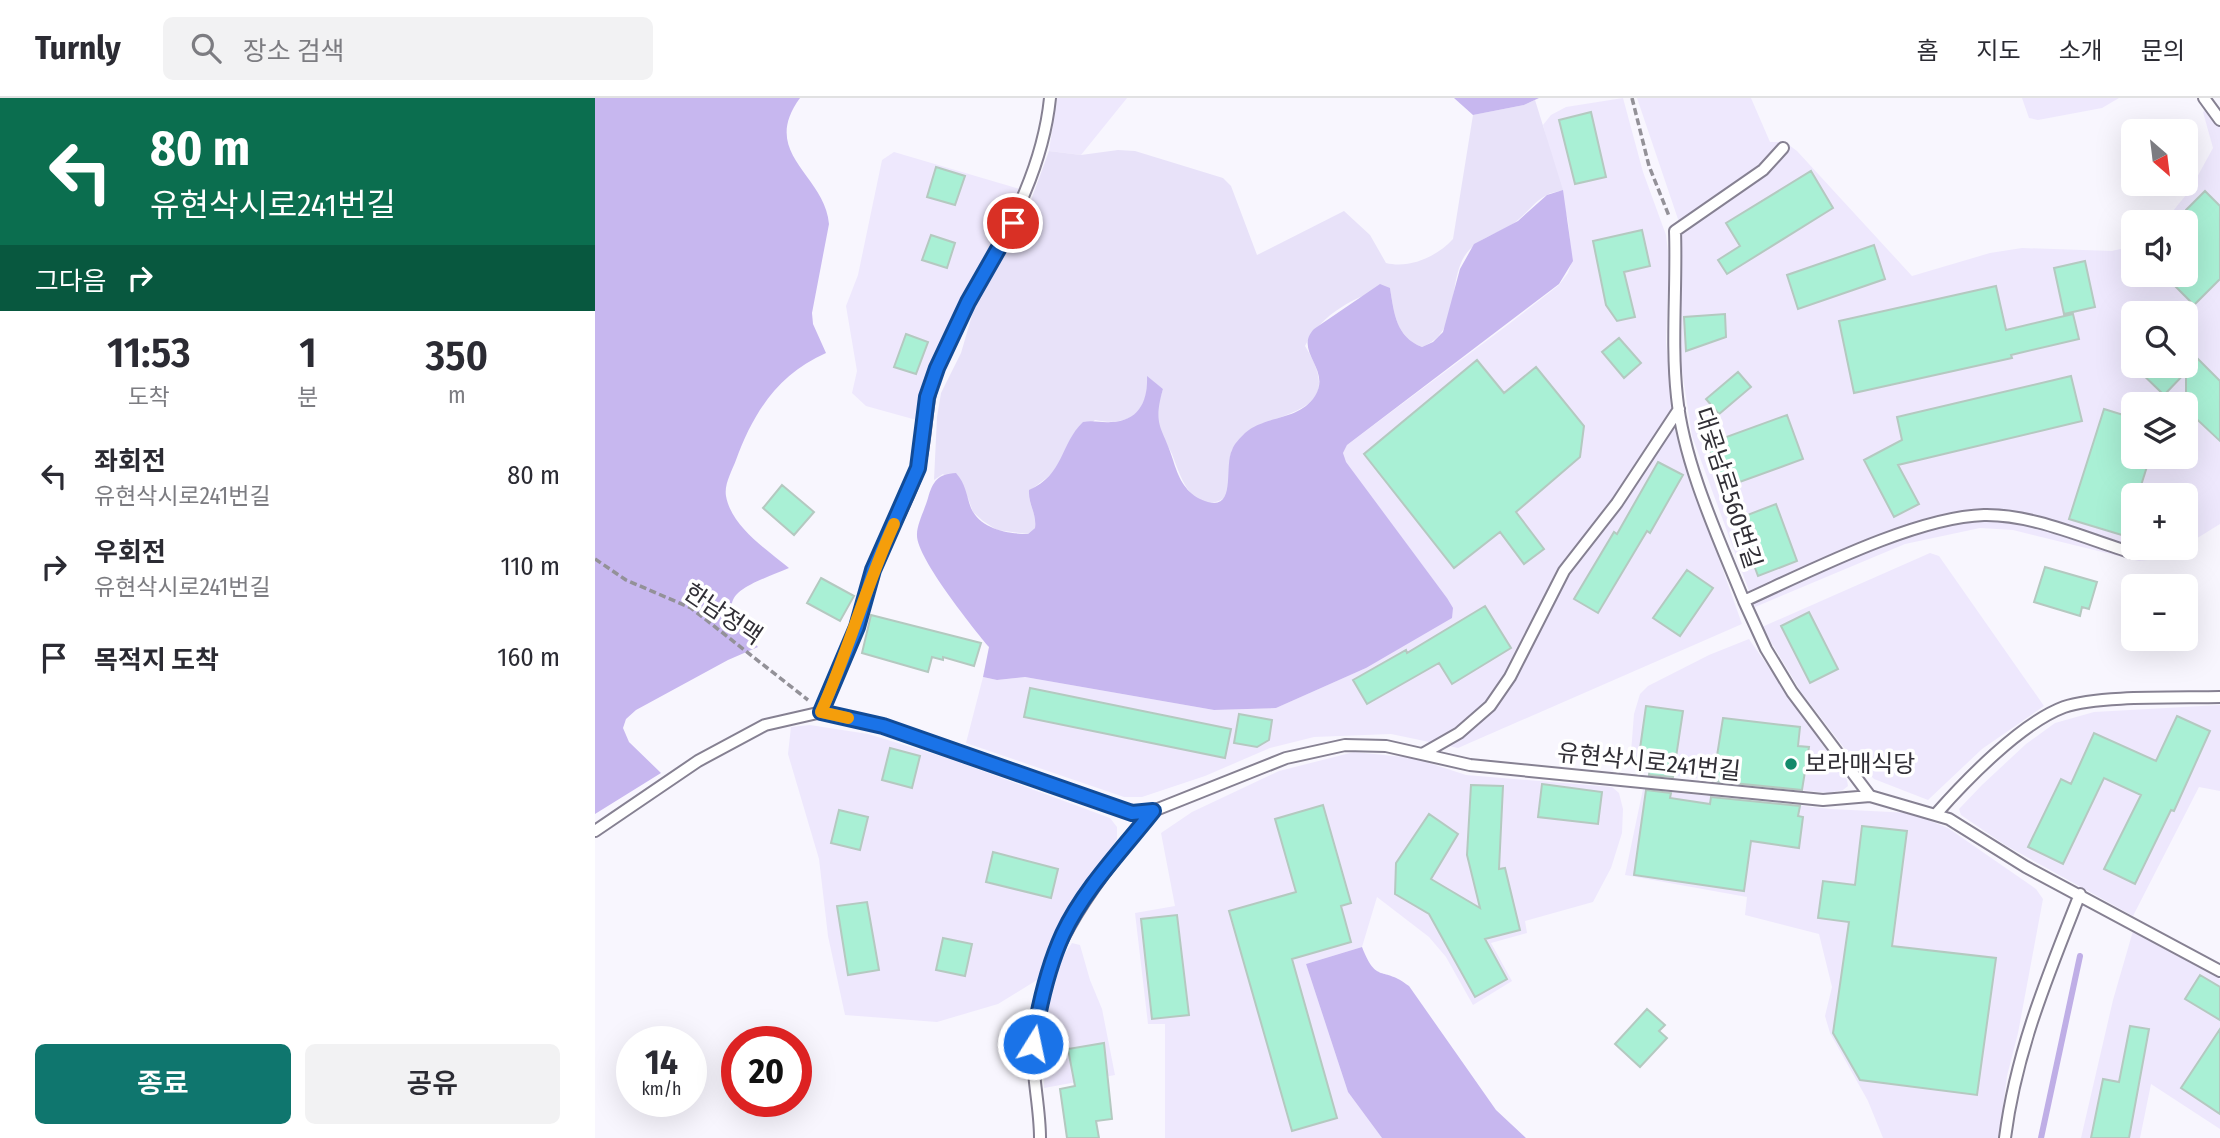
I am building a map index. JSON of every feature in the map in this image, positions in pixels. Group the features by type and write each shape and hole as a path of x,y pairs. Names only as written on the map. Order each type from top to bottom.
{"lane":[{"path":"821,712 857,627 873,570 918,468 927,397 937,368 968,302 1020,208 1043,139 1051,98"},
{"path":"2204,98 2220,120"},
{"path":"1675,231 1763,170 1783,148"},
{"name":"대곶남로560번길","path":"1675,231 1674,330 1679,409 1709,512 1766,649 1792,692 1871,796"},
{"path":"1424,754 1459,733 1490,705 1510,677 1564,570 1617,503 1679,409"},
{"path":"1744,601 1915,529 1954,519 1984,515 2013,517 2121,549"},
{"path":"1936,814 1964,783 2002,749 2063,708 2096,702 2220,697"},
{"name":"유현삭시로241번길","path":"595,831 698,761 765,724 821,712 883,726 1132,813 1153,811 1286,758 1345,745 1386,746 1470,765 1823,800 1871,796"},
{"path":"1871,796 1936,814 2220,971"},
{"path":"1040,1138 1033,1044 1046,977 1064,932 1097,882 1153,811"},
{"path":"2005,1138 2014,1078 2026,1034 2080,894"}],"path":[{"path":"1632,98 1649,166 1675,231"},
{"name":"한남정맥","path":"595,559 627,580 691,608 756,656 821,712"}],"shaded area":[{"path":"595,98 800,98 789,117 787,134 790,149 817,191 829,224 812,313 813,324 826,353 794,372 769,397 750,426 726,487 729,507 742,527 789,568 756,582 735,596 732,605 734,616 742,630 758,647 728,660 636,710 626,719 623,728 629,742 661,773 595,814"},
{"path":"1057,98 1127,98 1081,155 1049,151"},
{"path":"1454,98 1539,98 1524,105 1473,115"},
{"path":"1623,98 1643,172 1666,235 1669,260 1666,342 1671,395 1681,451 1742,624 1458,748 1391,734 1314,737 1270,748 1205,776 1142,797 1124,797 966,743 983,677 997,680 1025,677 1214,710 1276,708 1366,668 1447,598 1345,462 1343,453 1347,445 1559,285 1568,273 1572,261 1568,221 1543,125 1551,115 1566,107"},
{"path":"1637,98 1751,98 1770,142 1785,142 1797,151 1912,276 1990,253 2022,248 2112,251 2121,249 2121,287 2198,287 2198,210 2174,210 2185,196 2198,196 2198,175 2213,148 2203,112 2213,103 2220,110 2220,524 2198,538 2198,483 2121,483 2121,557 2013,530 1980,528 1905,544 1755,607 1692,436 1679,351 1682,231"},
{"path":"2022,98 2119,98 2102,108 2038,120 2029,118"},
{"path":"1535,100 1563,190 1543,197 1518,220 1469,250 1459,269 1443,331 1422,347 1413,343 1402,331 1395,315 1390,288 1353,301 1320,325 1305,346 1317,371 1318,389 1311,401 1298,410 1246,434 1233,448 1228,492 1219,501 1200,501 1182,480 1158,425 1156,415 1163,389 1147,377 1145,400 1135,415 1118,421 1095,420 1069,443 1061,463 1048,477 1029,491 1035,528 1028,534 997,530 973,512 968,498 943,474 934,480 941,393 961,353 975,305 1027,211 1049,151 1081,155 1118,150 1135,151 1223,178 1231,186 1257,255 1344,211 1370,235 1386,263 1414,263 1432,256 1453,239 1473,115 1524,105"},
{"path":"894,152 1020,189 1002,235 958,310 929,374 922,394 920,421 866,406 852,393 857,371 846,306 858,275 882,160"},
{"path":"1563,190 1573,261 1559,284 1347,445 1343,453 1346,462 1447,598 1453,608 1452,618 1366,668 1276,708 1214,710 1025,677 997,680 983,677 989,647 935,575 919,544 918,526 937,480 956,473 964,485 971,508 981,521 995,529 1028,534 1035,528 1029,490 1049,476 1083,422 1121,421 1135,414 1146,394 1147,376 1163,389 1159,411 1160,426 1182,482 1200,499 1212,503 1220,501 1227,488 1232,450 1239,439 1253,427 1300,410 1315,396 1319,377 1308,345 1314,329 1380,284 1390,288 1398,323 1407,337 1422,347 1433,342 1443,332 1460,269 1474,244 1518,221 1547,195"},
{"path":"1930,553 1939,556 2044,706 1982,749 1928,800 1874,779 1848,753 1801,692 1762,627"},
{"path":"1749,639 1847,780 1848,786 1843,790 1828,793 1641,772 1630,765 1634,714 1640,694 1648,686 1709,655"},
{"path":"2220,705 2220,791 2199,787 2133,916 2005,845 1961,815 1959,809 1982,785 2026,744 2055,723 2094,712"},
{"path":"810,725 868,734 950,759 1110,818 1117,827 1117,839 1055,935 1037,980 998,1004 937,1022 845,1015 828,936 819,859 788,754 791,727"},
{"path":"1354,752 1414,758 1466,775 1612,787 1619,793 1623,809 1622,833 1611,868 1593,902 1525,921 1527,933 1491,943 1512,981 1473,1005 1446,957 1429,937 1377,897 1362,947 1306,964 1348,1092 1382,1138 1165,1138 1165,1024 1148,1024 1135,913 1175,906 1161,833 1192,812 1279,771"},
{"path":"1643,789 1831,809 1911,813 1948,828 2036,889 2043,899 2018,1033 2007,1076 1999,1138 1883,1138 1868,1101 1830,1033 1825,1016 1832,987 1819,934 1745,915 1747,897 1625,875"},
{"path":"2133,931 2220,979 2220,1129 2151,1084 2140,1138 2081,1138 2113,1000"},
{"path":"1072,943 1080,945 1102,1009 1115,1075 1044,1088 1046,1018 1062,958"},
{"path":"1362,947 1376,971 1409,986 1496,1110 1526,1138 1382,1138 1348,1092 1306,964"}],"building":[{"path":"1591,112 1606,177 1575,184 1559,120"},
{"path":"936,167 965,176 955,205 927,197"},
{"path":"1811,171 1833,208 1727,274 1718,260 1740,246 1726,223"},
{"path":"2205,191 2220,206 2220,279 2198,301 2190,301 2176,287 2198,287 2198,210 2186,210"},
{"path":"1642,230 1650,266 1624,272 1635,317 1617,321 1606,305 1593,241"},
{"path":"931,235 955,243 947,268 922,260"},
{"path":"1874,245 1885,279 1798,309 1787,275"},
{"path":"2085,261 2095,307 2064,314 2054,268"},
{"path":"1996,286 2006,330 2073,314 2079,339 2011,355 2012,358 1854,393 1839,321"},
{"path":"1725,314 1726,337 1686,351 1684,317"},
{"path":"906,334 928,342 916,374 894,367"},
{"path":"1619,338 1641,363 1624,378 1602,352"},
{"path":"2198,359 2220,381 2220,441 2198,420 2198,392 2186,392 2186,378 2198,378"},
{"path":"1477,360 1504,393 1536,367 1584,426 1580,457 1516,512 1544,549 1524,564 1500,532 1454,568 1364,454"},
{"path":"1738,372 1751,387 1719,414 1706,399"},
{"path":"2071,376 2082,421 1898,465 1919,504 1894,517 1864,460 1902,440 1897,417"},
{"path":"2146,378 2180,378 2167,392 2161,392"},
{"path":"2104,409 2121,414 2121,469 2146,469 2142,483 2121,483 2121,535 2069,519"},
{"path":"1787,415 1803,459 1723,488 1707,444"},
{"path":"1658,462 1683,475 1650,533 1647,531 1598,613 1574,599 1614,532 1617,534"},
{"path":"782,485 814,512 794,535 763,508"},
{"path":"1776,504 1797,561 1758,576 1737,519"},
{"path":"2045,567 2097,582 2089,609 2082,607 2080,616 2034,602"},
{"path":"1687,570 1713,588 1680,636 1653,618"},
{"path":"821,578 854,596 840,621 807,603"},
{"path":"1485,606 1511,648 1452,684 1439,663 1367,704 1353,680 1406,650 1407,653"},
{"path":"1809,612 1838,669 1810,683 1781,626"},
{"path":"871,615 981,643 974,666 943,657 943,660 932,657 928,672 862,653"},
{"path":"1030,688 1231,729 1225,758 1024,717"},
{"path":"1646,706 1683,711 1673,777 1649,775 1650,765 1638,763"},
{"path":"1239,714 1272,720 1269,740 1257,747 1234,743"},
{"path":"2177,716 2210,731 2174,811 2171,810 2135,884 2104,869 2141,795 2104,778 2063,864 2028,847 2061,779 2071,784 2094,733 2156,761"},
{"path":"1723,718 1800,727 1798,746 1809,747 1802,790 1713,781"},
{"path":"890,748 920,756 912,788 882,780"},
{"path":"1542,784 1602,792 1598,824 1538,817"},
{"path":"1471,785 1503,786 1499,869 1505,868 1520,930 1485,939 1507,979 1475,997 1429,914 1395,894 1396,863 1429,814 1458,834 1431,879 1480,908 1467,855"},
{"path":"1646,790 1671,793 1670,798 1710,804 1711,797 1800,806 1798,816 1803,817 1799,848 1751,841 1744,891 1634,875"},
{"path":"1323,805 1351,903 1341,906 1351,942 1292,959 1337,1118 1292,1131 1229,911 1296,892 1275,819"},
{"path":"839,810 868,817 860,850 831,843"},
{"path":"1862,826 1907,831 1892,946 1996,958 1977,1095 1860,1080 1833,1033 1849,922 1818,918 1823,881 1855,885"},
{"path":"993,852 1058,869 1051,898 986,882"},
{"path":"867,902 879,970 848,975 837,906"},
{"path":"1177,915 1189,1015 1152,1019 1141,919"},
{"path":"943,938 972,944 965,976 936,970"},
{"path":"2200,975 2220,987 2220,1020 2185,999"},
{"path":"1647,1009 1665,1025 1659,1031 1667,1038 1640,1067 1615,1044"},
{"path":"2130,1026 2149,1029 2129,1138 2091,1138 2103,1079 2119,1082"},
{"path":"2220,1029 2220,1114 2181,1088"},
{"path":"1104,1043 1112,1119 1096,1121 1099,1138 1067,1138 1060,1089 1075,1086 1068,1049"}],"waterway":[{"path":"2041,1138 2080,956"}],"slow traffic":[{"path":"848,718 821,712 857,627 873,570 894,524"}],"place":[{"name":"보라매식당","path":"1791,764"}],"route":[{"path":"1013,223 968,302 937,368 927,397 924,441 918,468 909,494 873,570 857,627 821,712 883,726 1132,813 1153,811 1097,882 1064,932 1046,977 1033,1044"}]}
